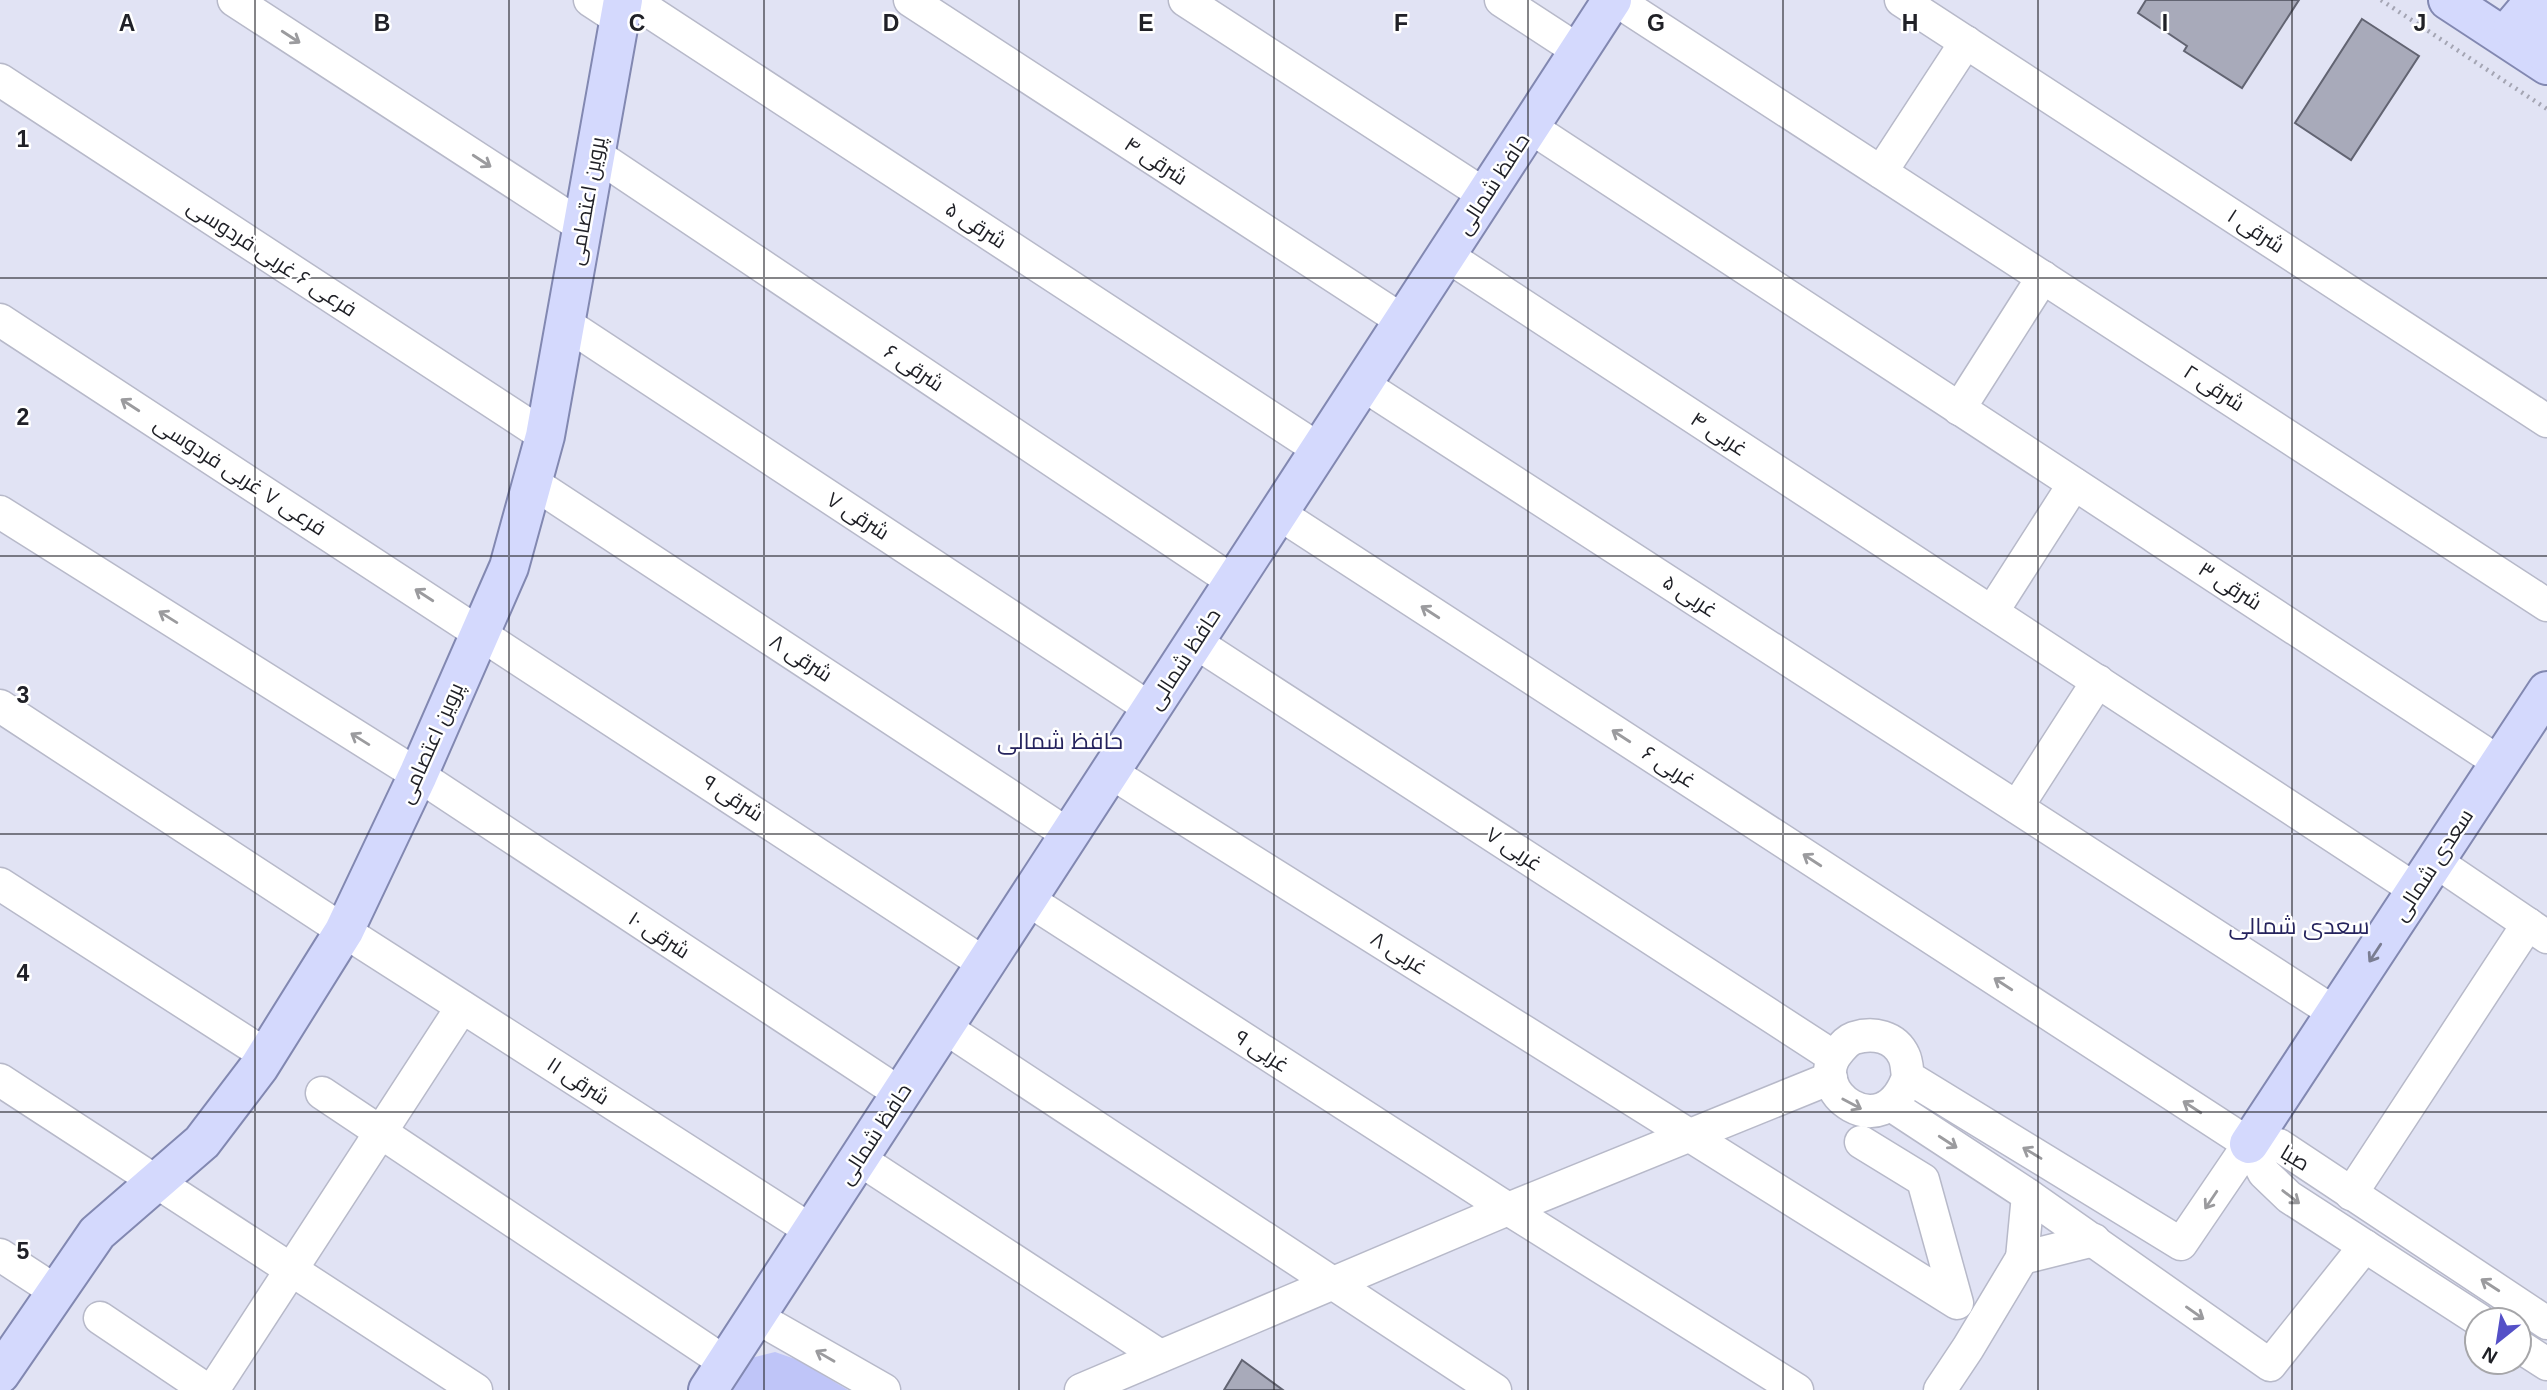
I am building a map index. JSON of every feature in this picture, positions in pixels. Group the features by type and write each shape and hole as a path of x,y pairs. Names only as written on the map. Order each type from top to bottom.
{"main road":[{"name":"حافظ شمالی","path":"713,1383 1614,0"},
{"path":"2448,0 2547,65"},
{"path":"2481,0 2494,9 2505,8 2512,0"},
{"name":"پروین اعتصامی","path":"0,1374 97,1233 202,1142 266,1055 344,931 418,775 509,567 545,436 583,227 616,5"},
{"path":"2547,20 2535,11 2524,13 2513,26 2516,33 2547,57"},
{"name":"سعدی شمالی","path":"2249,1144 2547,691"}],"street":[{"path":"234,0 583,227"},
{"name":"۴ شرقی","path":"909,0 1403,321"},
{"path":"1185,0 1485,195"},
{"path":"1501,0 1579,51"},
{"name":"۲ شرقی","path":"1614,0 2547,605"},
{"name":"۱ شرقی","path":"1901,0 2547,421"},
{"name":"۵ شرقی","path":"616,5 1320,450"},
{"path":"1881,172 1965,42"},
{"name":"فرعی ۶ غربی فردوسی","path":"0,80 545,436"},
{"name":"۳ شرقی","path":"1530,127 2500,763"},
{"name":"۶ شرقی","path":"595,154 1234,582"},
{"name":"۴ غربی","path":"1446,255 1992,612"},
{"path":"1959,409 2043,277"},
{"name":"فرعی ۷ غربی فردوسی","path":"0,320 481,632"},
{"name":"۷ شرقی","path":"565,323 1151,709"},
{"name":"۵ غربی","path":"1362,384 2017,807"},
{"name":"۸ شرقی","path":"532,482 1069,835"},
{"path":"2074,484 1992,612 2098,681 2426,876 2537,930 2351,1194"},
{"name":"شرقی ۱۰","path":"0,512 418,775 901,1094"},
{"name":"۶ غربی","path":"1278,513 2249,1144"},
{"name":"شرقی ۹","path":"481,632 985,964"},
{"name":"۷ غربی","path":"1195,642 1832,1067"},
{"path":"2098,681 2017,807 2335,1013"},
{"name":"۱۱ شرقی","path":"0,706 811,1231"},
{"name":"۸ غربی","path":"1110,772 1687,1135"},
{"path":"0,884 266,1055"},
{"name":"۹ غربی","path":"1027,899 1502,1205"},
{"path":"212,1390 462,1007"},
{"path":"944,1027 1495,1390"},
{"path":"1081,1390 1332,1284 1502,1205 1687,1135 1832,1067 1848,1040 1868,1034 1890,1040 1904,1056 1908,1077 1902,1093 1891,1105 1872,1111 1853,1108 1838,1096 1832,1067"},
{"path":"1908,1077 2181,1244"},
{"path":"0,1080 476,1390"},
{"path":"322,1093 382,1133 713,1383"},
{"path":"1891,1105 2028,1195 2270,1365 2365,1246"},
{"path":"1687,1135 1957,1303 1923,1180 1861,1142"},
{"path":"2155,1285 2249,1144"},
{"name":"صبا","path":"2463,1310 2289,1197 2264,1173 2249,1144 2279,1145 2547,1323"},
{"path":"859,1159 1160,1356"},
{"path":"1940,1390 2022,1258 2028,1195"},
{"path":"1502,1205 1797,1390"},
{"path":"2022,1258 2094,1241"},
{"path":"0,1255 57,1292"},
{"path":"756,1317 884,1390"},
{"path":"100,1318 207,1390"}],"path":[{"path":"2381,0 2547,109"}],"shaded area":[{"path":"775,1352 798,1360 848,1390 727,1390 751,1358"}],"building":[{"path":"2146,0 2299,0 2242,88 2184,51 2187,46 2138,13"},
{"path":"2362,19 2419,56 2351,160 2295,123"},
{"path":"1242,1360 1283,1390 1224,1390"}],"district":[{"name":"حافظ شمالی","path":"1060,741"},
{"name":"سعدی شمالی","path":"2299,926"}]}
